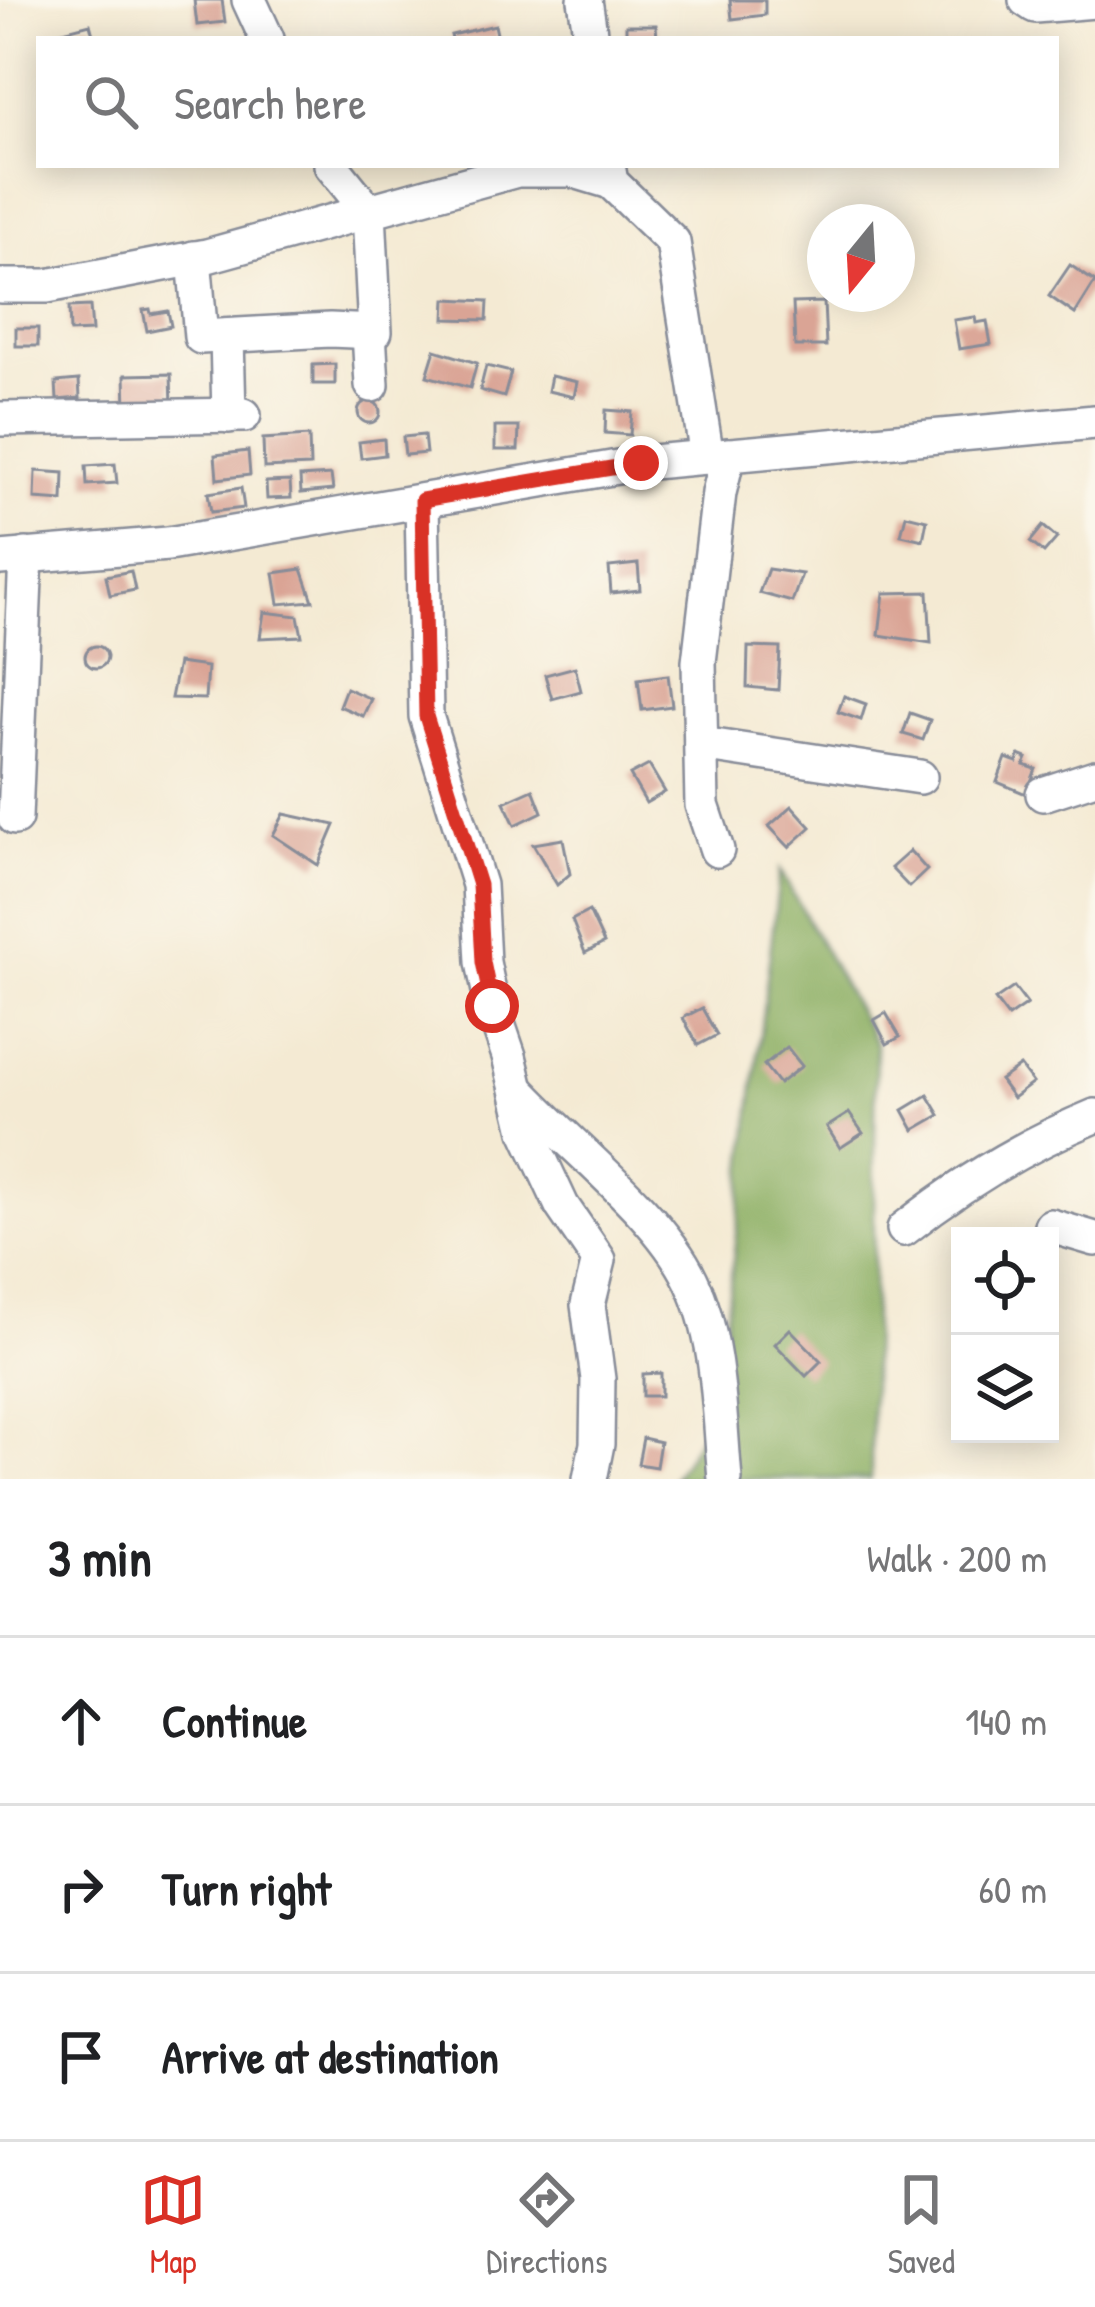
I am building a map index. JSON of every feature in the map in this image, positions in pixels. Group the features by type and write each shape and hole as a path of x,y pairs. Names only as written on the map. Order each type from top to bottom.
{"street":[{"path":"249,0 266,36"},
{"path":"585,0 591,36"},
{"path":"1026,0 1035,6 1095,1"},
{"path":"194,258 201,337 375,332 369,212 334,168"},
{"path":"0,286 47,286 194,258 517,170 609,173 673,242 718,456 719,493 699,662 702,805 717,850"},
{"path":"369,332 372,385"},
{"path":"0,419 237,416 227,336"},
{"path":"15,818 13,556 168,544 641,463 1095,422"},
{"path":"422,500 426,716 479,885 483,962 492,1006 527,1131 562,1207 599,1260 588,1305 598,1379 597,1444 590,1479"},
{"path":"701,744 920,777"},
{"path":"1043,794 1095,777"},
{"path":"517,1089 616,1185 691,1279 711,1343 725,1479"},
{"path":"904,1229 954,1189 1049,1135 1095,1116"},
{"path":"1051,1226 1095,1239"}],"green space":[{"path":"780,870 876,1044 871,1479 673,1479 715,1410"}],"building":[{"path":"194,0 222,0 225,22 197,25"},
{"path":"730,0 765,0 765,15 732,19"},
{"path":"90,24 93,36 60,36 59,32"},
{"path":"495,25 497,36 451,36"},
{"path":"626,25 656,25 657,36 626,36"},
{"path":"1070,265 1095,282 1075,314 1049,296"},
{"path":"446,299 488,301 487,320 445,319"},
{"path":"793,303 807,303 807,312 824,312 826,346 795,346"},
{"path":"90,306 92,331 70,332 69,307"},
{"path":"150,309 151,314 168,311 171,326 147,331 143,310"},
{"path":"975,317 976,323 987,321 991,344 959,349 954,320"},
{"path":"16,328 38,328 38,346 16,346"},
{"path":"435,350 477,363 470,388 427,376"},
{"path":"335,364 335,384 313,384 313,365"},
{"path":"486,366 511,372 504,397 480,390"},
{"path":"171,374 172,407 126,408 125,375"},
{"path":"551,376 577,382 574,397 548,391"},
{"path":"79,380 80,398 57,400 56,382"},
{"path":"369,401 380,412 369,423 358,412"},
{"path":"606,410 632,412 630,435 605,433"},
{"path":"495,427 519,427 518,450 495,450"},
{"path":"424,435 426,453 405,455 403,437"},
{"path":"309,436 310,466 264,468 263,439"},
{"path":"384,439 385,455 361,458 359,442"},
{"path":"248,451 250,475 217,479 215,455"},
{"path":"115,464 117,483 87,485 86,466"},
{"path":"36,471 64,473 63,501 35,499"},
{"path":"331,475 333,490 301,493 300,477"},
{"path":"290,481 291,498 267,499 266,482"},
{"path":"241,488 244,508 211,512 208,493"},
{"path":"906,515 927,520 923,540 901,535"},
{"path":"1043,526 1057,538 1044,553 1030,542"},
{"path":"638,564 640,590 611,593 609,567"},
{"path":"302,569 313,601 279,604 274,573"},
{"path":"768,569 802,574 792,602 759,593"},
{"path":"131,571 135,590 110,595 106,576"},
{"path":"928,592 931,643 879,635 884,593"},
{"path":"264,612 298,616 302,636 260,638"},
{"path":"96,646 107,657 96,668 85,657"},
{"path":"748,647 780,648 778,690 747,687"},
{"path":"178,663 207,667 205,699 171,698"},
{"path":"575,667 581,691 552,699 545,675"},
{"path":"668,675 672,706 642,710 638,679"},
{"path":"346,688 371,699 363,716 339,706"},
{"path":"844,696 866,704 861,720 838,712"},
{"path":"910,713 930,720 923,740 903,734"},
{"path":"1019,755 1027,758 1024,765 1036,769 1026,794 997,782 1006,758 1017,762"},
{"path":"649,765 665,792 646,803 630,775"},
{"path":"533,789 542,812 515,825 504,802"},
{"path":"792,806 811,827 789,847 769,826"},
{"path":"284,814 335,825 318,865 273,835"},
{"path":"563,839 570,874 557,885 533,844"},
{"path":"910,851 927,870 909,887 891,868"},
{"path":"589,911 604,943 585,953 572,920"},
{"path":"1014,987 1027,1004 1008,1017 995,1000"},
{"path":"702,1008 717,1035 698,1045 683,1018"},
{"path":"886,1013 900,1037 887,1044 874,1020"},
{"path":"787,1047 802,1066 779,1084 764,1065"},
{"path":"1020,1066 1033,1083 1013,1098 1000,1080"},
{"path":"928,1095 940,1115 914,1130 903,1110"},
{"path":"849,1113 863,1133 840,1148 827,1127"},
{"path":"790,1329 821,1361 806,1376 775,1344"},
{"path":"661,1373 661,1396 643,1396 643,1374"},
{"path":"643,1438 660,1442 656,1467 638,1464"}],"route":[{"path":"492,1006 483,962 479,885 426,716 422,500 641,463"}]}
